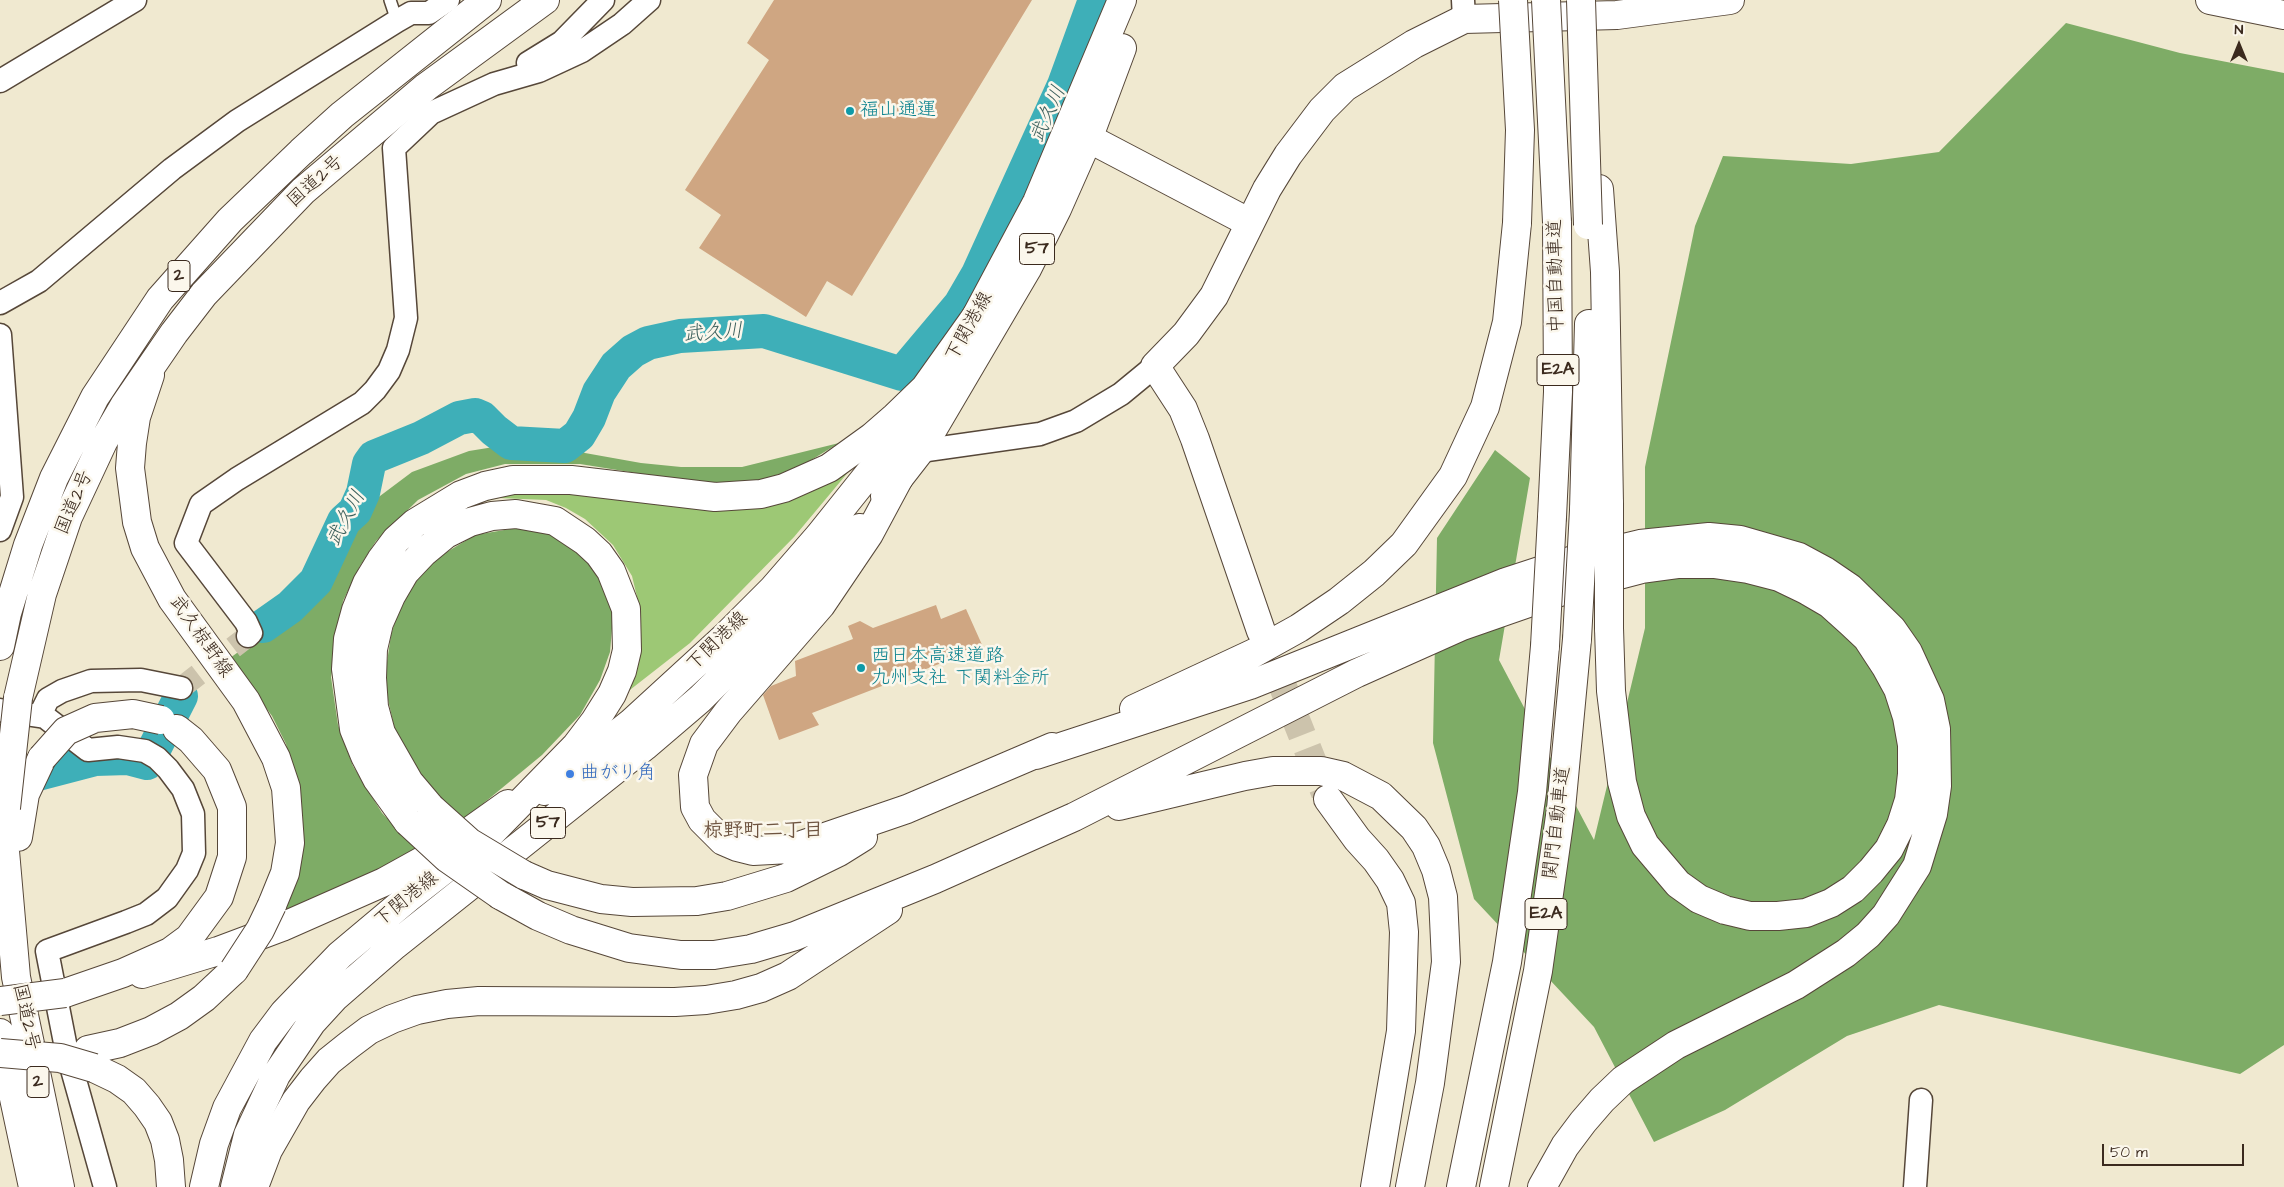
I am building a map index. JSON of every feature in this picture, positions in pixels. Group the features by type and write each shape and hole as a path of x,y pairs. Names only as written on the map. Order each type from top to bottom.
{"main road":[{"name":"国道2号","path":"0,646 21,564 54,478 95,397 160,299 230,220 301,152 342,115 487,0"},
{"name":"国道2号","path":"60,1187 16,977 5,851 15,801 9,704 42,594 68,517 103,442 124,406 174,333 204,294 303,191 426,87 545,0"},
{"name":"下関港線","path":"235,1187 248,1135 276,1074 312,1022 334,998 395,945 645,746 700,698 796,603 843,550 920,450 1027,269 1057,210 1078,133 1122,0"},
{"name":"下関港線","path":"204,1187 214,1144 227,1108 264,1041 284,1013 340,955 408,898 630,723 733,629 820,536 903,431 934,387 977,315 1037,202 1078,133 1139,0"},
{"path":"899,478 869,534 820,605 728,712 704,744 692,775 693,792 696,807 702,820 723,841 753,851 790,849 806,845 906,809 1036,755 1254,653 1299,628 1353,590 1404,544 1453,476 1485,408 1507,322 1517,223 1520,130 1513,0"},
{"name":"中国自動車道","path":"1546,0 1557,222 1558,392 1548,582"},
{"path":"1262,631 1195,440 1182,409 1155,366 1186,334 1214,296 1250,223 1288,155 1334,96 1463,10 1620,8 1730,0"},
{"path":"2210,0 2284,15"},
{"path":"488,836 576,746 612,694 622,671 627,650 626,609 620,589 603,559 570,529 555,521 537,516 516,514 492,516 470,522 446,534 423,553 405,572 391,596 379,623 373,650 374,707 381,733 409,782 420,815 447,858 500,895 538,916 571,930 622,946 672,955 714,955 751,949 795,936 935,879 1074,817 1358,673 1462,626 1577,586 1642,569 1679,564 1714,564 1748,569 1779,577 1806,590 1830,604 1867,638 1898,689 1912,745 1912,774 1909,800 1901,825 1889,849 1871,872 1852,889 1831,903 1806,913 1750,916 1724,910 1699,899 1678,884 1645,845 1631,816 1622,782 1610,691 1609,628 1596,507 1605,272 1582,11"},
{"name":"中国自動車道","path":"1580,574 1596,507 1588,349 1588,225 1582,11"},
{"path":"1078,133 1250,223"},
{"path":"906,809 814,866 776,881 719,897 664,902 601,899 547,885 524,875 420,815 377,779 354,729 346,669 348,639 356,610 367,583 386,553 415,523 461,495 485,486 513,480 571,480 715,497 761,494 784,488 829,468 872,437 895,417 925,388 977,315"},
{"name":"武久椋野線","path":"0,1053 57,1054 91,1059 179,1016 204,998 234,970 260,930 285,873 290,843 286,788 276,758 246,701 172,599 145,548 137,522 130,468 136,417 152,370 174,333"},
{"path":"1036,755 1250,685 1506,582 1573,560 1640,544 1709,537 1740,540 1799,557 1825,571 1850,588 1892,628 1908,652 1930,700 1936,729 1938,786 1933,814 1917,866 1886,914 1868,934 1846,953 1796,985 1676,1045 1623,1080 1602,1100 1578,1128 1565,1146 1542,1187"},
{"name":"関門自動車道","path":"1494,1187 1538,971 1561,809 1580,574"},
{"name":"関門自動車道","path":"1461,1187 1507,962 1532,792 1545,646 1548,582"},
{"path":"15,801 52,744 79,724 112,715 133,714 169,724 192,740 217,770 232,807 232,857 228,878 219,897 189,938 170,952 123,974 65,993"},
{"path":"0,1001 65,993 144,974 218,951 336,904 418,865 449,846 545,776 630,723"},
{"path":"1074,817 1245,776 1297,770 1321,771 1343,776 1381,796 1399,811 1426,846 1436,870 1443,896 1446,926 1446,962 1441,1008 1410,1187"},
{"path":"1328,799 1351,832 1376,860 1390,880 1401,904 1404,932 1400,1031 1375,1187"},
{"path":"254,1187 273,1142 296,1101 313,1079 329,1061 349,1045 369,1030 392,1019 417,1010 447,1004 479,1001 675,1002 706,1000 736,995 761,988 803,967 935,879"},
{"name":"国道2号","path":"0,1033 33,1187"},
{"path":"91,1059 134,1091 158,1122 169,1160 171,1187"}],"street":[{"path":"0,81 135,0"},
{"path":"0,303 39,281 172,169 237,121 397,21 411,13 430,13 448,0"},
{"path":"248,636 251,633 246,622 186,543 201,504 237,479 362,403 375,390 388,371 398,350 406,318 394,148 430,113 494,84 562,42 603,0"},
{"path":"494,84 539,71 582,52 622,24 649,0"},
{"path":"0,335 12,497 0,530"},
{"path":"920,450 1040,434 1076,421 1121,394 1155,366"},
{"path":"40,715 48,699 62,691 91,681 141,680 181,688"},
{"path":"9,704 40,715 88,750 118,747 151,755 183,789 193,814 194,853 188,870 175,889 146,914 47,951 66,1048 105,1187"},
{"path":"1915,1187 1921,1100"}],"lane":[{"path":"390,0 397,21"}],"green space":[{"path":"2066,23 2180,53 2284,73 2284,1045 2240,1074 1939,1005 1847,1036 1725,1110 1654,1142 1594,1027 1474,899 1433,743 1437,538 1495,450 1530,478 1499,660 1594,840 1645,628 1645,467 1695,226 1723,156 1851,164 1939,152"},
{"path":"509,437 566,442 585,453 641,463 681,467 742,467 839,443 808,462 763,480 740,483 698,483 580,464 505,464 466,474 418,500 376,541 360,566 343,601 331,677 338,725 353,766 382,813 420,852 282,913 296,785 286,744 272,716 230,658 263,634 267,626 310,596 319,584 342,534 368,505 412,472 469,451 500,446"},
{"path":"855,464 794,537 690,643 626,693 639,614 638,601 632,576 613,545 585,519 566,508 546,500 499,498 474,504 460,504 542,488 662,503"},
{"path":"516,528 534,529 549,533 576,551 589,564 607,592 613,617 610,652 600,680 580,715 542,755 462,821 429,793 398,743 386,691 387,662 391,635 399,608 418,578 437,558 475,535"}],"building":[{"name":"福山通運","path":"774,0 1032,0 852,296 827,281 806,317 699,248 721,215 685,190 769,60 747,43"},
{"name":"西日本高速道路 九州支社 下関料金所","path":"936,605 941,619 966,609 983,647 812,713 819,725 779,740 763,695 771,686 796,676 795,661 853,639 848,626 860,621 873,628"}],"waterway":[{"name":"武久川","path":"263,626 290,607 316,581 344,521 355,511 363,493 369,464 374,457 421,438 459,418 475,415 482,418 511,443 565,446 579,435 589,418 599,392 616,366 633,351 648,343 680,336 764,331 902,374 960,305 978,274 1064,85 1095,0"},
{"name":"武久川","path":"7,782 95,759 128,758 147,763 181,696"}],"tunnel":[{"path":"1261,631 1325,793"},
{"path":"181,688 248,636"}],"place":[{"name":"福山通運","path":"850,111"},
{"name":"西日本高速道路 九州支社 下関料金所","path":"861,668"},
{"name":"曲がり角","path":"570,774"}],"district":[{"name":"椋野町二丁目","path":"763,832"}]}
